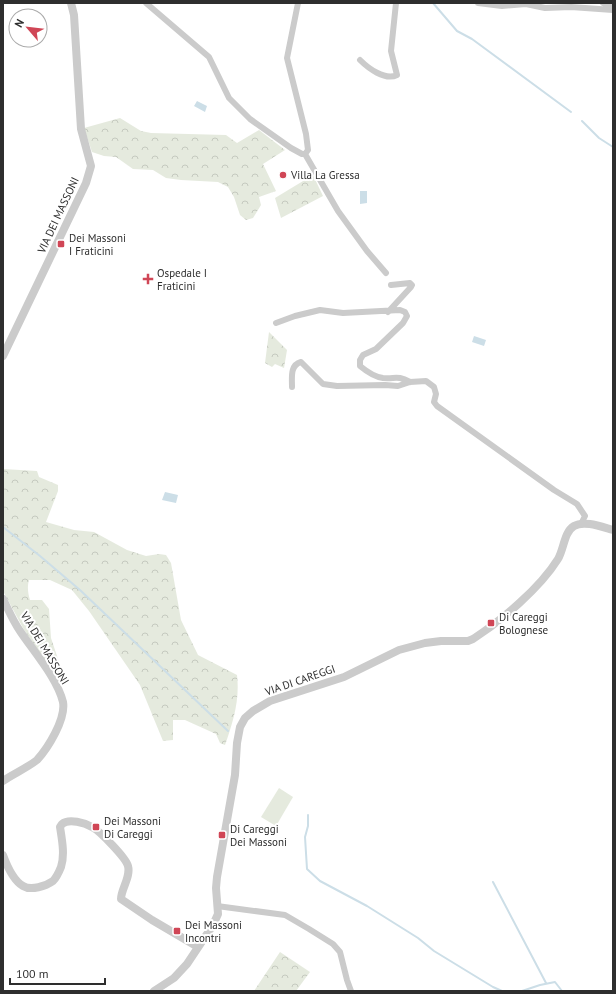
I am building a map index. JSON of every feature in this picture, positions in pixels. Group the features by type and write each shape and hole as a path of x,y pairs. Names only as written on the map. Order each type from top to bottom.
{"street":[{"name":"VIA DEI MASSONI","path":"3,356 86,183 91,166 81,130 75,21 71,3"},
{"path":"146,3 209,57 229,98 250,119 291,148 302,154 306,154"},
{"path":"298,3 287,58 306,134 308,150 306,154 338,211 367,251 386,273"},
{"path":"360,60 375,72 392,77 398,75 391,51 396,3"},
{"path":"478,3 502,6 526,4 545,8 571,7 613,10"},
{"path":"603,3 613,7"},
{"path":"388,312 411,288 412,285 391,285"},
{"path":"276,323 295,316 320,310 343,313 388,312 400,310 406,312 407,316 398,328 376,349 363,355 360,360 360,366 367,372 381,378 401,377 410,382"},
{"path":"292,387 293,368 297,363 301,362 322,384 337,386 398,386 410,382 426,381 434,387 436,394 434,402 437,406 554,490 577,504 585,516 581,524 613,530"},
{"name":"VIA DI CAREGGI","path":"154,991 174,978 186,964 213,925 218,914 216,888 217,877 235,775 237,743 240,727 245,718 270,701 330,683 398,650 425,643 441,641 468,641 473,639 529,593 558,559 569,531 573,526 581,524"},
{"name":"VIA DEI MASSONI","path":"3,598 18,629 58,689 63,704 61,718 47,747 36,760 3,781"},
{"path":"3,856 12,875 24,886 31,888 43,885 53,880 61,866 62,851 60,827 62,824 68,821 90,826 114,848 127,864 129,870 121,899 152,920 198,947"},
{"path":"217,906 285,915 333,944 340,952 346,980 351,991"}],"green space":[{"path":"120,118 141,131 151,133 226,135 237,143 259,130 285,150 263,164 276,191 259,197 261,205 253,218 246,220 240,215 234,197 228,187 218,182 166,178 153,170 133,169 116,157 104,156 92,152 84,128"},
{"path":"313,175 323,196 281,218 275,198"},
{"path":"269,332 287,350 284,368 275,364 272,367 265,363"},
{"path":"3,469 37,471 39,477 58,485 58,491 46,522 74,530 94,532 127,550 146,556 159,554 166,555 171,563 181,620 198,655 237,675 237,702 225,745 220,743 216,734 185,720 173,720 173,740 163,741 140,685 89,611 72,590 50,580 29,580 28,590 30,600 42,600 49,609 51,638 60,665 61,686 23,628 3,591"},
{"path":"279,788 293,797 276,826 261,817"},
{"path":"280,952 310,972 296,991 254,991"}],"shaded area":[{"path":"197,101 207,106 205,112 194,106"},
{"path":"360,191 367,191 367,203 360,204"},
{"path":"474,336 486,340 484,346 472,342"},
{"path":"165,492 178,495 176,503 162,500"}],"waterway":[{"path":"433,3 457,31 472,39 571,112"},
{"path":"582,121 599,138 613,147"},
{"path":"3,527 80,590 228,731"},
{"path":"308,815 308,826 305,837 307,869 320,881 367,906 418,938 434,951 502,991"},
{"path":"493,882 546,983"},
{"path":"522,991 555,982 562,991"}],"place":[{"name":"Villa La Gressa","path":"283,175"},
{"name":"Dei Massoni I Fraticini","path":"61,244"},
{"name":"Ospedale I Fraticini","path":"148,279"},
{"name":"Di Careggi Bolognese","path":"491,623"},
{"name":"Dei Massoni Di Careggi","path":"96,827"},
{"name":"Di Careggi Dei Massoni","path":"222,835"},
{"name":"Dei Massoni Incontri","path":"177,931"}]}
